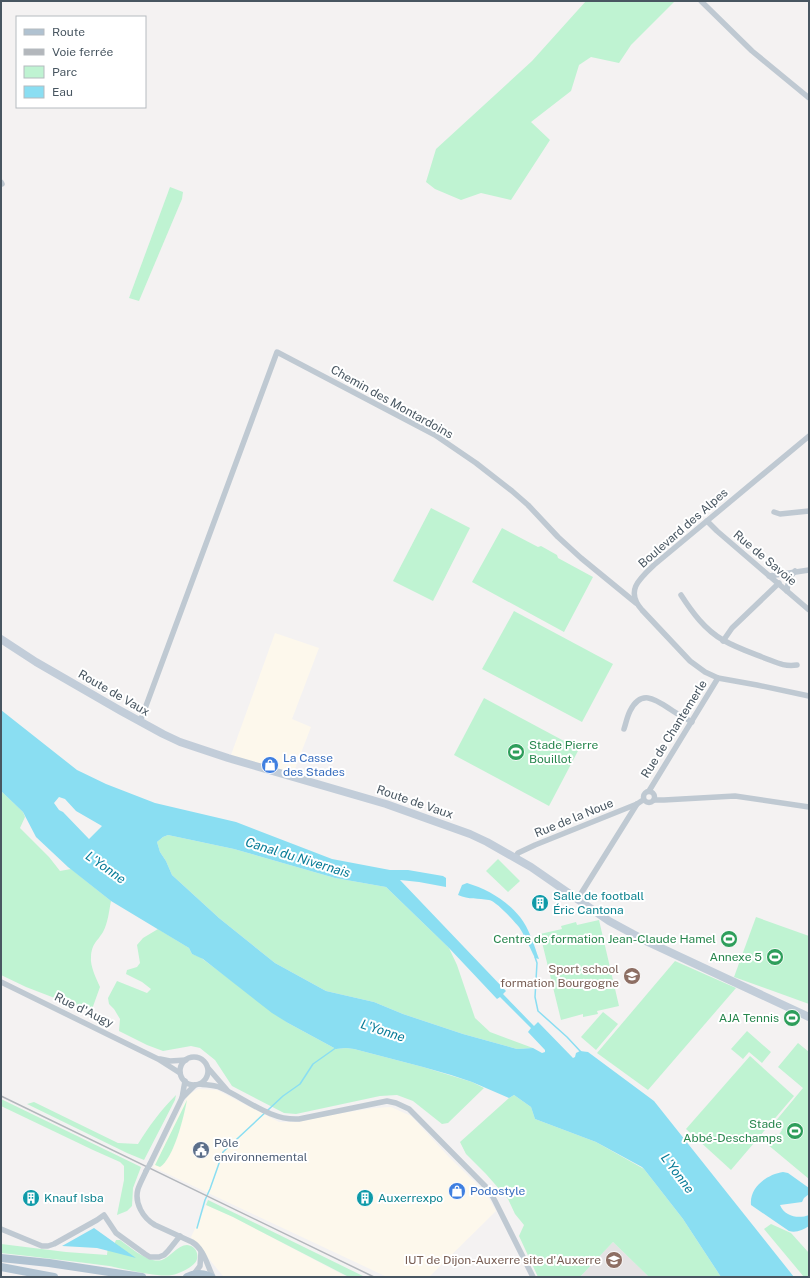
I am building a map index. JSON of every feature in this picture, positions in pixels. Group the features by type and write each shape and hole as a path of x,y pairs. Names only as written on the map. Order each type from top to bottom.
{"main road":[{"path":"1,1258 49,1263 142,1277"},
{"path":"1,1267 54,1277"},
{"path":"190,1276 201,1274 212,1277"}],"street":[{"path":"701,1 752,51 809,98"},
{"name":"Chemin des Montardoins","path":"140,722 277,352 435,435 476,463 523,500 558,537 581,558 636,603"},
{"name":"Boulevard des Alpes","path":"636,603 634,597 635,589 647,572 809,436"},
{"path":"774,512 780,514 809,511"},
{"name":"Rue de Savoie","path":"707,521 809,610"},
{"path":"769,576 809,570"},
{"path":"787,591 790,577 795,571"},
{"path":"723,640 732,628 779,583"},
{"path":"681,595 692,612 714,634 723,640 740,649 787,666 798,665"},
{"path":"636,603 690,661 705,672 718,678 809,696"},
{"name":"Route de Vaux","path":"1,639 36,662 140,722 180,742 209,753 367,798 426,818 486,842 531,867 609,921 646,942 809,1017"},
{"name":"Rue de Chantemerle","path":"649,792 718,678"},
{"path":"624,729 634,705 638,700 646,698 655,699 692,722"},
{"path":"654,800 653,794 649,792 644,794 643,800 649,803 654,800 735,796 809,806"},
{"name":"Rue de la Noue","path":"515,858 518,854 535,845 637,804 643,800"},
{"path":"578,900 637,804"},
{"name":"Rue d'Augy","path":"1,982 158,1058 180,1073"},
{"name":"Rue d'Augy","path":"158,1058 170,1061 186,1060"},
{"path":"229,1092 203,1060 199,1058 190,1058 181,1066 180,1073 185,1081 191,1085 198,1084 217,1087 266,1111 290,1120 387,1101 409,1109 488,1190 501,1211 533,1277"},
{"path":"182,1098 207,1077 208,1068"},
{"path":"185,1081 182,1098 146,1171 138,1193 139,1204 142,1214 146,1219 155,1225 196,1244 204,1256 212,1277"},
{"path":"1,1229 42,1246 48,1246 85,1227 104,1215 116,1233 145,1254 155,1258 168,1252 180,1236"},
{"path":"190,1276 200,1266 201,1252"}],"shaded area":[{"path":"275,633 319,648 292,719 311,727 293,774 231,755"},
{"path":"198,1089 217,1090 279,1122 298,1122 330,1115 374,1108 391,1107 411,1116 449,1157 486,1193 496,1211 429,1277 387,1277 153,1167 188,1095"},
{"path":"206,1205 233,1217 347,1277 223,1276 191,1237"},
{"name":"IUT de Dijon-Auxerre site d'Auxerre","path":"613,1242 649,1277 580,1277"}],"green space":[{"path":"586,1 675,1 631,45 619,63 591,57 579,65 571,91 531,122 550,140 511,200 481,193 461,200 435,189 426,182 436,149 532,61"},
{"path":"170,187 183,192 182,199 139,301 129,298"},
{"path":"431,508 470,528 433,601 393,581"},
{"path":"502,528 538,547 541,546 557,555 558,558 593,577 564,632 472,582"},
{"path":"514,611 613,664 582,722 482,669"},
{"name":"Stade Pierre Bouillot","path":"484,698 579,749 549,806 454,755"},
{"path":"1,791 23,812 25,817 20,828 49,857 60,871 71,869 111,901 105,928 92,952 92,968 100,987 91,1012 26,987 1,975"},
{"path":"168,835 234,849 335,878 386,887 449,948 457,965 475,1018 490,1032 533,1048 517,1049 463,1034 403,1014 374,1002 326,991 275,963 219,918 172,875 160,852 157,842"},
{"path":"498,859 520,881 508,892 486,871"},
{"name":"Annexe 5","path":"756,917 809,936 809,1004 734,977"},
{"path":"599,920 619,1006 597,1011 598,1014 583,1017 583,1014 561,1020 540,934 562,929 561,926 576,922 577,925"},
{"path":"158,929 189,948 192,954 200,957 288,1023 336,1049 354,1049 423,1067 472,1082 484,1088 448,1123 442,1124 413,1101 397,1095 380,1096 296,1114 284,1113 232,1086 215,1060 200,1048 191,1046 163,1051 119,1031 120,1019 109,1004 108,998 117,981 147,993 151,989 142,982 126,974 127,970 137,967 140,963 137,945 143,938"},
{"path":"675,961 736,988 648,1090 597,1053"},
{"path":"603,1012 618,1024 596,1050 581,1037"},
{"path":"747,1031 771,1052 762,1063 749,1052 743,1059 731,1049"},
{"name":"Stade Abbé-Deschamps","path":"798,1043 809,1052 809,1179 767,1144 776,1134 778,1136 782,1130 774,1123 803,1088 778,1067"},
{"path":"750,1056 794,1096 731,1170 686,1129"},
{"path":"176,1095 175,1100 144,1160 27,1104 34,1102 118,1143 138,1144 156,1118"},
{"path":"514,1095 531,1107 535,1119 596,1142 644,1169 683,1219 721,1277 649,1277 613,1242 580,1277 538,1277 519,1236 524,1225 515,1214 508,1199 466,1154 460,1142"},
{"path":"1,1099 141,1167 133,1188 132,1206 127,1211 117,1215 124,1180 124,1166 120,1162 1,1106"},
{"path":"187,1100 178,1136 170,1155 160,1167 155,1165"},
{"path":"208,1200 365,1277 349,1277 233,1217 206,1205"},
{"path":"771,1224 791,1233 809,1253 809,1277 804,1277 764,1229"},
{"path":"116,1240 120,1240 151,1260 162,1260 185,1245 196,1250 197,1259 194,1264 187,1269 166,1276 109,1266 1,1253 1,1244 66,1252 107,1255 108,1246 113,1247"}],"water":[{"path":"1,710 77,770 106,784 155,803 236,822 332,859 390,870 408,870 443,876 446,878 446,887 400,880 506,991 503,994 534,1026 538,1022 573,1058 575,1057 576,1053 580,1051 588,1052 654,1101 794,1277 721,1277 683,1219 642,1167 596,1142 535,1119 531,1107 514,1095 509,1098 472,1082 451,1075 354,1049 336,1049 288,1023 272,1013 203,959 192,954 189,948 111,901 68,867 36,837 23,812 1,791","holes":["59,797 65,799 76,811 102,826 89,839 63,812 59,810 54,803","168,835 234,849 335,878 386,887 449,948 497,999 500,997 531,1028 528,1032 545,1050 545,1052 542,1053 533,1048 517,1049 463,1034 403,1014 374,1002 326,991 275,963 219,918 172,875 160,852 157,842"]},
{"path":"467,883 482,888 496,896 515,911 526,926 539,959 535,958 519,927 496,904 489,900 462,897 458,895 462,885"},
{"path":"783,1172 788,1173 809,1188 809,1194 802,1202 780,1205 785,1212 793,1216 801,1217 809,1215 809,1226 799,1231 789,1231 751,1205 751,1198 756,1187 771,1175"},
{"path":"94,1228 136,1258 97,1248 62,1246"}],"waterway":[{"path":"535,957 537,963 535,997 538,1011 581,1052"},
{"path":"197,1228 205,1200 223,1152 283,1096 300,1084 313,1064 337,1047"}],"railway":[{"path":"1,1096 374,1277"}],"place":[{"name":"Stade Pierre Bouillot","path":"516,752"},
{"name":"La Casse des Stades","path":"270,765"},
{"name":"Salle de football Éric Cantona","path":"540,903"},
{"name":"Centre de formation Jean-Claude Hamel","path":"729,939"},
{"name":"Annexe 5","path":"775,957"},
{"name":"Sport school formation Bourgogne","path":"632,976"},
{"name":"AJA Tennis","path":"792,1018"},
{"name":"Stade Abbé-Deschamps","path":"795,1131"},
{"name":"Pôle environnemental","path":"201,1150"},
{"name":"Podostyle","path":"457,1191"},
{"name":"Knauf Isba","path":"31,1198"},
{"name":"Auxerrexpo","path":"365,1198"},
{"name":"IUT de Dijon-Auxerre site d'Auxerre","path":"614,1260"}],"water label":[{"name":"Canal du Nivernais","path":"298,857"},
{"name":"L'Yonne","path":"106,867"},
{"name":"L'Yonne","path":"383,1030"},
{"name":"L'Yonne","path":"678,1173"}]}
